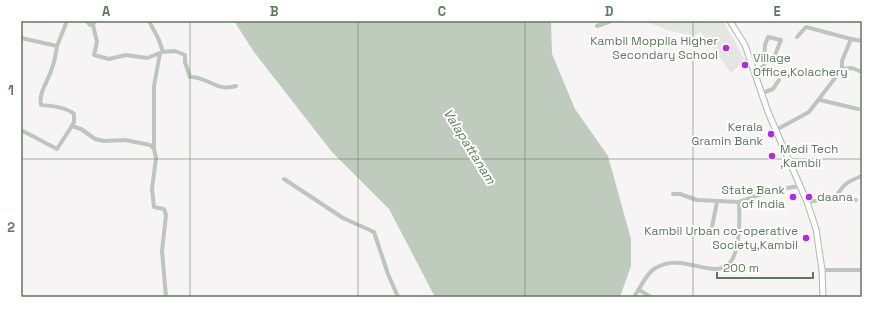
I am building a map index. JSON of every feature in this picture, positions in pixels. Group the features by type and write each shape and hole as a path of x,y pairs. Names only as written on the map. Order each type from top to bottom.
{"main road":[{"path":"730,21 745,45 776,130 800,186 809,202 816,229 822,270 823,297"}],"street":[{"path":"21,130 57,149 72,126 74,114 72,112 41,105 40,102 52,68 57,46 67,21"},
{"path":"87,21 88,25 94,23 96,42 94,55 97,57 109,59 126,55 147,58 162,52 175,51 186,55 185,62 190,76 203,78 212,85 222,88 236,86"},
{"path":"150,21 159,40 162,52 154,86 154,149 156,158 152,189 154,207 164,209 166,215 162,251 166,297"},
{"path":"597,26 611,21"},
{"path":"797,37 806,26 862,41"},
{"path":"755,72 764,66 765,45 768,37 780,40 775,55"},
{"path":"21,38 57,46"},
{"path":"776,130 809,112 820,100 834,78 842,69 842,61 851,39"},
{"path":"842,69 852,68 862,72"},
{"path":"762,93 773,89 779,80"},
{"path":"820,100 838,103 858,110"},
{"path":"72,126 81,129 95,139 104,141 125,140 150,145 154,149"},
{"path":"835,198 845,184 862,176"},
{"path":"284,179 343,218 374,232 388,274 398,297"},
{"path":"673,194 680,194 697,200 739,202 774,190 800,186"},
{"path":"809,202 835,198 856,200"},
{"path":"712,227 718,202"},
{"path":"734,267 740,234 739,202"},
{"path":"634,297 648,275 658,267 674,265 694,272"},
{"path":"822,270 862,270"},
{"path":"639,290 651,297"}],"shaded area":[{"name":"Kambil Moppila Higher Secondary School","path":"644,21 723,21 745,60 731,73 701,32 694,36 670,31"}],"water":[{"name":"Valapattanam","path":"234,21 551,21 552,54 575,109 608,156 631,239 631,266 620,297 435,297 389,209 332,152 254,52"}],"place":[{"name":"Kambil Moppila Higher Secondary School","path":"726,48"},
{"name":"Village Office,Kolachery","path":"745,65"},
{"name":"Kerala Gramin Bank","path":"771,134"},
{"name":"Medi Tech ,Kambil","path":"772,156"},
{"name":"State Bank of India","path":"793,197"},
{"name":"daana","path":"809,197"},
{"name":"Kambil Urban co-operative Society,Kambil","path":"806,238"}]}
